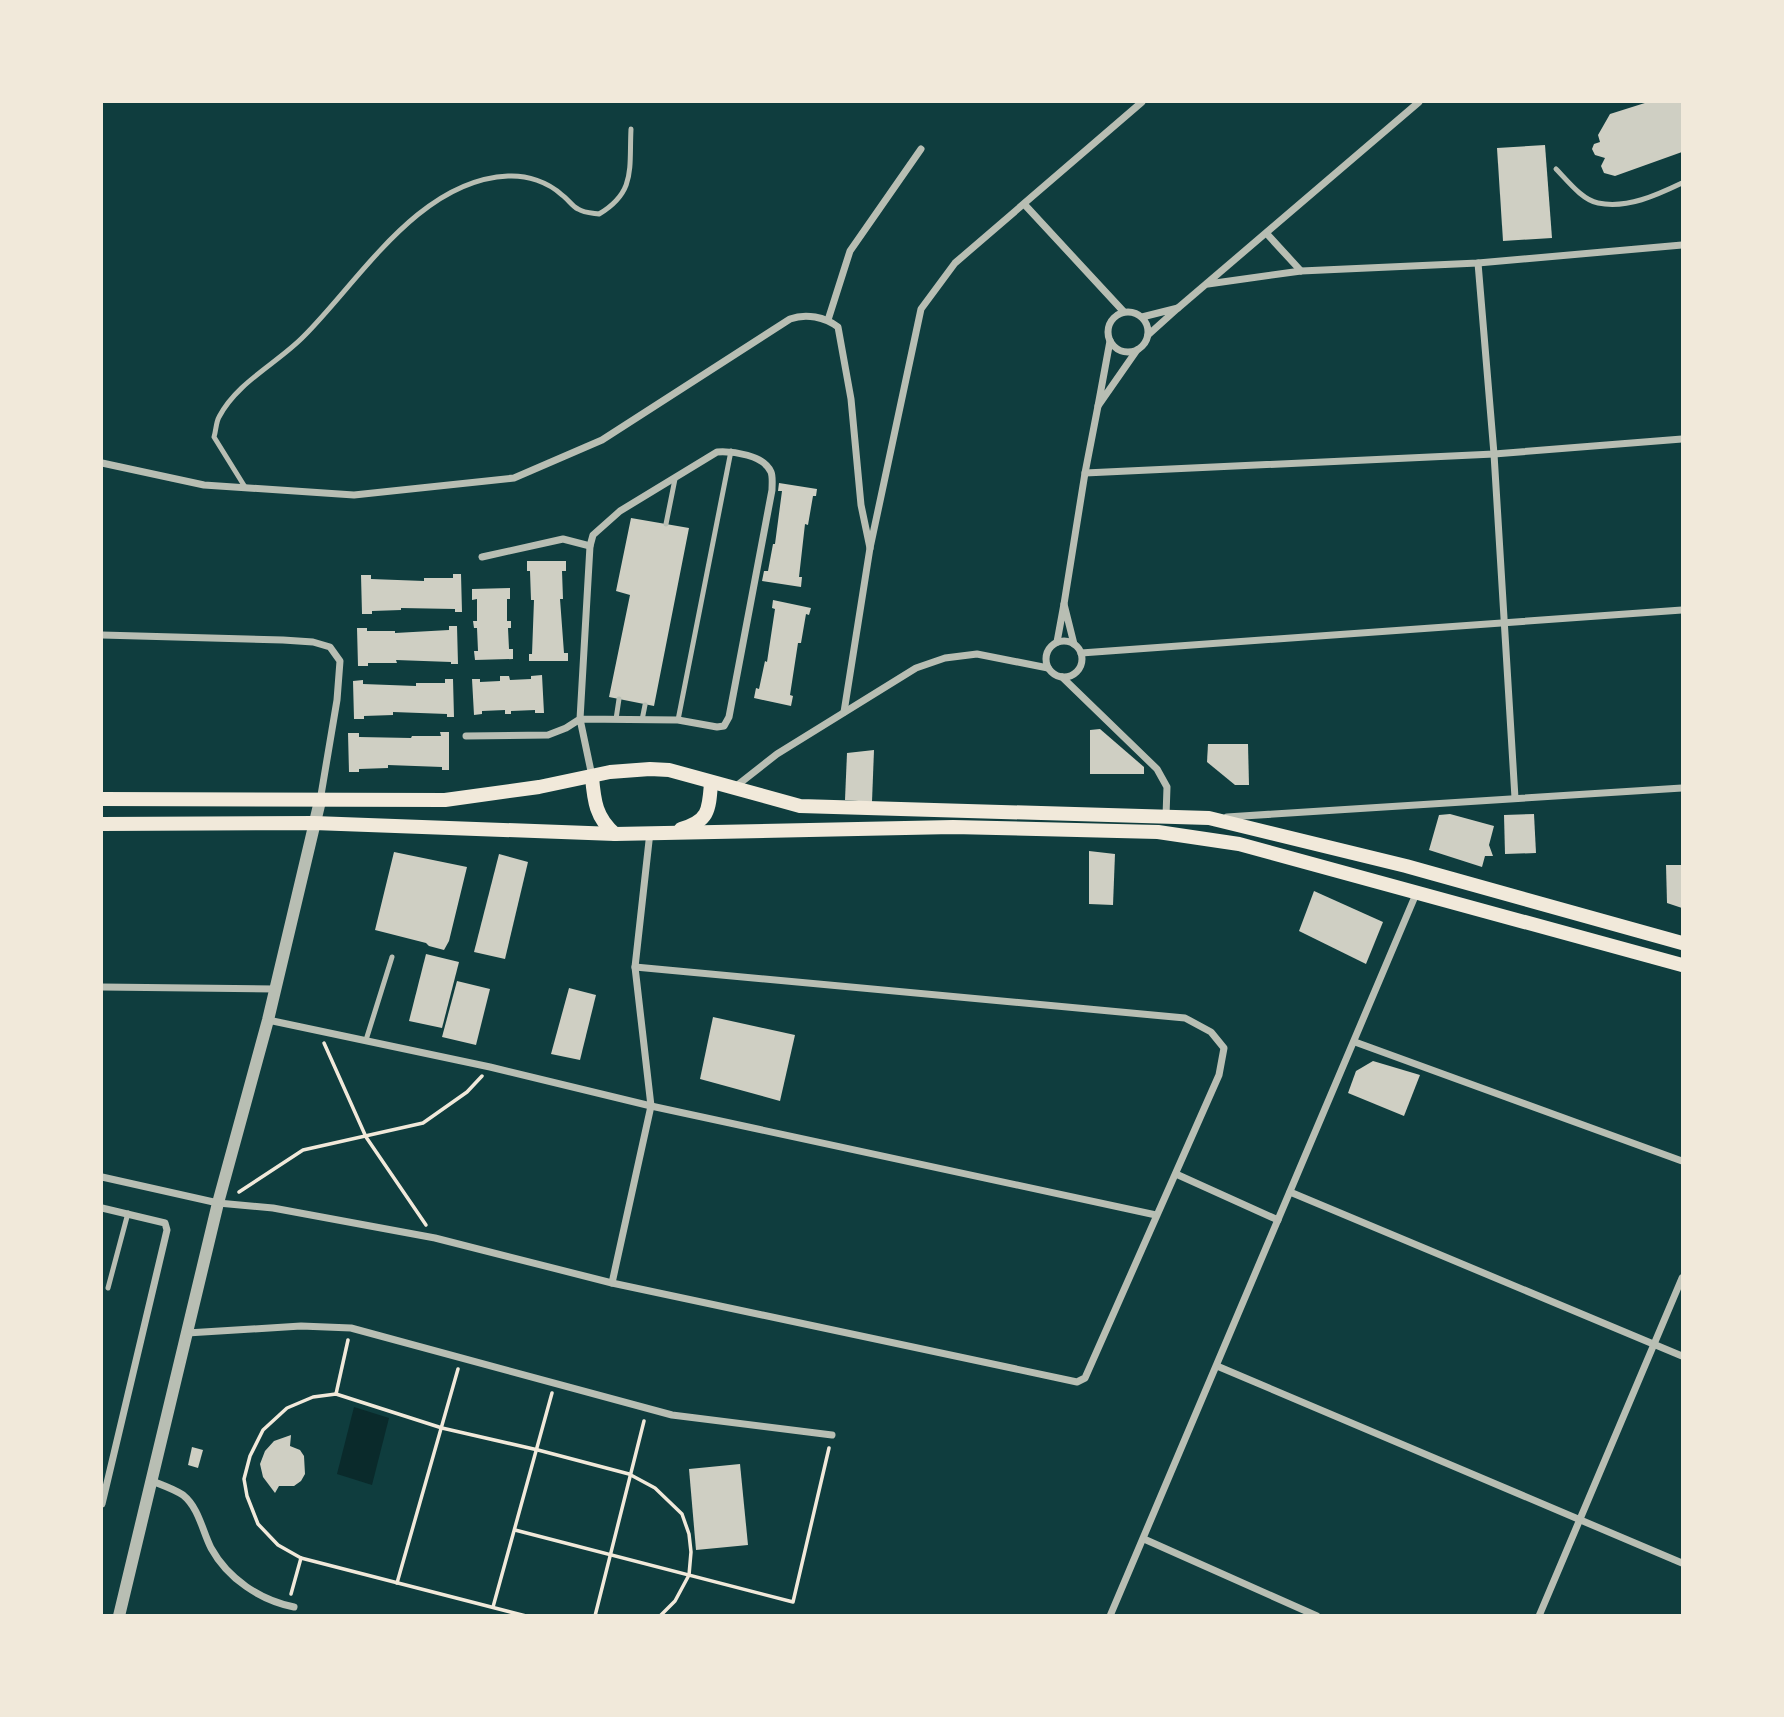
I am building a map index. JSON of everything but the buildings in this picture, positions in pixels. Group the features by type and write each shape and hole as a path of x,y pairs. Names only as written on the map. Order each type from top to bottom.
{"main road":[{"path":"102,799 445,800 610,772 650,769 669,771 800,806 1209,818 1406,866 1682,943"},
{"path":"592,777 596,809 604,825 615,834"},
{"path":"708,811 711,783"},
{"path":"673,832 692,826 702,819 733,789"},
{"path":"102,824 314,823 615,834 953,827 1158,832 1238,844 1682,965"}],"street":[{"path":"844,712 870,548 921,309 955,263 1142,102"},
{"path":"1148,335 1419,102"},
{"path":"828,320 850,251 922,149"},
{"path":"1025,205 1125,312 1142,317 1178,308"},
{"path":"1267,234 1301,271"},
{"path":"1208,284 1301,271 1478,263 1682,245"},
{"path":"1478,263 1506,622 1515,798"},
{"path":"1125,312 1110,323 1108,335 1118,350 1136,351"},
{"path":"102,463 204,485 354,495 514,478 602,440 790,319 799,316 828,320 838,327 851,399 861,505 870,548"},
{"path":"1098,406 1136,351 1146,341 1148,329 1142,317"},
{"path":"1048,668 1046,654 1057,642 1110,341"},
{"path":"1085,473 1494,454 1682,439"},
{"path":"466,736 548,735 580,719 678,720 724,726 732,703 772,490 771,472 763,461 731,451 717,452 620,511 593,535 590,546 580,719 592,777"},
{"path":"482,557 562,539 590,546"},
{"path":"1064,604 1074,644"},
{"path":"1081,653 1682,610"},
{"path":"102,635 313,642 330,647 340,661 337,700 320,801 268,1020 218,1203 119,1615"},
{"path":"1057,642 1069,641 1081,653 1080,668 1072,675 1062,677"},
{"path":"733,789 776,754 916,668 945,658 977,654 1048,668 1062,677 1157,769 1167,787 1167,816"},
{"path":"1209,818 1682,788"},
{"path":"612,1283 651,1106 635,967 650,832"},
{"path":"1110,1615 1416,894"},
{"path":"102,1177 218,1203 273,1208 435,1238 612,1283 1077,1382 1085,1378 1219,1075 1224,1048 1211,1032 1185,1018 635,967"},
{"path":"102,987 275,989"},
{"path":"268,1020 1156,1215"},
{"path":"1355,1042 1682,1161"},
{"path":"1176,1174 1278,1220"},
{"path":"1290,1192 1682,1356"},
{"path":"102,1208 165,1223 167,1230 102,1504"},
{"path":"1539,1615 1682,1278"},
{"path":"187,1333 301,1326 351,1328 672,1415 832,1435"},
{"path":"1217,1366 1682,1563"},
{"path":"152,1481 182,1494 196,1510 212,1549 233,1576 259,1596 291,1606"},
{"path":"1144,1539 1317,1615"}],"lane":[{"path":"245,487 214,437 219,417 239,391 303,337 398,232 420,212 446,196 488,179 508,176 521,176 545,183 577,209 599,214 619,200 628,183 631,130"},
{"path":"1556,169 1573,186 1597,203 1627,204 1660,194 1682,183"},
{"path":"678,720 731,451"},
{"path":"666,524 675,479"},
{"path":"616,719 619,699"},
{"path":"642,720 645,705"},
{"path":"366,1040 392,957"},
{"path":"107,1288 128,1213"}],"path":[{"path":"318,1030 366,1137 435,1238"},
{"path":"218,1203 250,1187 303,1150 424,1123 467,1092 490,1067"},
{"path":"336,1394 351,1328"},
{"path":"397,1583 461,1358"},
{"path":"493,1607 538,1450 554,1383"},
{"path":"526,1615 301,1558 278,1545 258,1524 247,1496 244,1479 250,1456 263,1430 288,1408 313,1397 336,1394 442,1428 629,1474 655,1488 682,1514 689,1534 690,1575 675,1601 660,1615"},
{"path":"595,1615 647,1408"},
{"path":"515,1530 793,1602 832,1435"},
{"path":"291,1606 301,1558"}],"water":[{"path":"354,1407 389,1418 372,1485 337,1474"}]}
